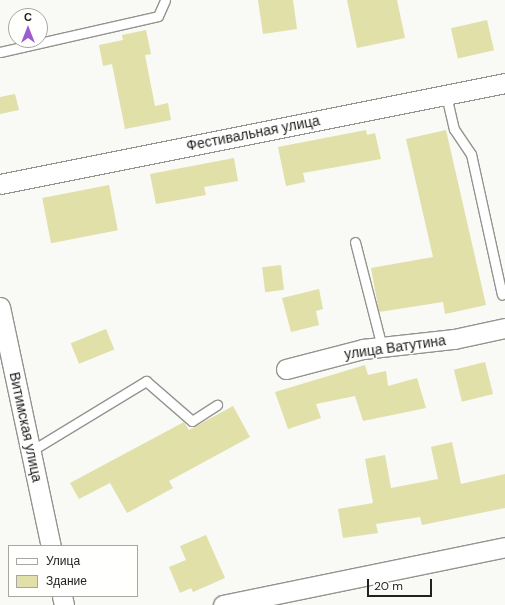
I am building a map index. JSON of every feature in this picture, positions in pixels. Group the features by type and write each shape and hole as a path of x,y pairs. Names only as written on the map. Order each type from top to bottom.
{"street":[{"name":"Фестивальная улица","path":"0,184 505,83"},
{"name":"Витимская улица","path":"0,307 51,545"},
{"name":"улица Ватутина","path":"286,369 382,347 454,339 505,328"},
{"path":"223,605 505,547"}],"lane":[{"path":"0,52 158,16 165,0"},
{"path":"446,95 454,129 471,154 502,295"},
{"path":"355,242 382,347"},
{"path":"31,452 146,380 192,420 217,405"}],"building":[{"path":"258,0 293,0 297,29 263,34"},
{"path":"347,0 397,0 405,38 357,48"},
{"path":"487,20 494,50 458,59 451,28"},
{"path":"146,30 151,54 145,55 155,106 168,103 171,120 125,129 112,64 103,66 99,45 123,40 122,35"},
{"path":"15,94 19,110 0,114 0,97"},
{"path":"366,130 367,135 375,133 381,159 303,173 305,182 286,186 278,147"},
{"path":"446,130 486,305 445,314 443,302 379,312 371,268 433,257 406,139"},
{"path":"234,158 238,181 204,187 206,195 156,204 150,174"},
{"path":"109,185 118,230 51,243 42,198"},
{"path":"281,265 284,290 265,292 262,267"},
{"path":"319,289 323,309 316,311 319,325 291,332 282,298"},
{"path":"106,329 114,349 79,364 71,343"},
{"path":"485,362 493,394 462,402 454,370"},
{"path":"365,365 368,375 386,371 388,386 417,378 426,408 363,421 355,396 316,404 321,418 288,429 275,392"},
{"path":"233,406 250,437 169,481 173,488 127,513 110,483 79,499 70,483 184,422 189,430"},
{"path":"452,442 461,484 505,474 505,508 422,525 420,517 376,524 378,533 343,538 338,509 373,503 365,459 385,455 391,488 438,479 431,447"},
{"path":"206,535 225,578 193,592 191,588 180,593 169,567 186,560 180,546"}]}
